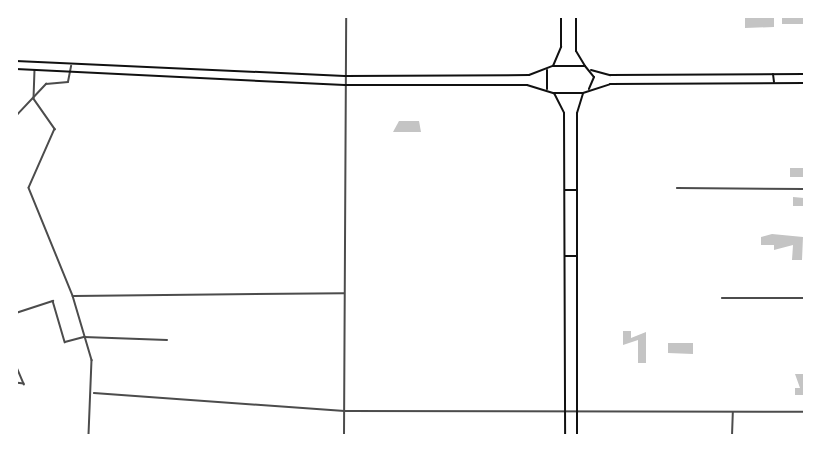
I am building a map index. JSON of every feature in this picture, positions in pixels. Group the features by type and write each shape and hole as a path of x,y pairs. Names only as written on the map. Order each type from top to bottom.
{"main road":[{"path":"553,66 561,47 561,16"},
{"path":"576,16 576,51 589,69 610,75 804,74"},
{"path":"16,61 345,76 527,75 553,66 585,66"},
{"path":"549,68 543,82 549,92"},
{"path":"16,69 345,85 527,85 555,93 583,93 610,84 804,82"},
{"path":"587,91 594,82 589,69"},
{"path":"761,74 761,82"},
{"path":"773,74 774,82"},
{"path":"394,76 394,84"},
{"path":"555,93 564,113 565,435"},
{"path":"577,435 577,113 583,93"},
{"path":"564,192 571,188 577,193"},
{"path":"564,254 571,259 577,253"}],"street":[{"path":"344,435 346,16"},
{"path":"16,116 51,81 68,81 71,63"},
{"path":"35,69 34,99 55,126 30,177 30,195 73,296 84,337 93,393 89,435"},
{"path":"677,188 804,189"},
{"path":"73,296 344,293"},
{"path":"722,298 804,298"},
{"path":"16,313 54,301 65,342 84,337 167,340"},
{"path":"16,365 24,384 16,383"},
{"path":"93,393 344,411 804,412"},
{"path":"732,435 733,412"}],"building":[{"path":"745,16 774,16 774,27 745,28"},
{"path":"782,16 804,16 804,24 782,24"},
{"path":"399,121 419,121 421,132 393,132"},
{"path":"790,168 804,168 804,177 790,177"},
{"path":"793,197 804,198 804,206 793,206"},
{"path":"772,234 803,237 802,260 792,260 793,245 774,250 774,245 761,245 761,237"},
{"path":"623,331 631,331 631,338 646,332 646,363 638,363 638,340 623,345"},
{"path":"668,343 693,343 693,354 668,353"},
{"path":"795,374 804,374 804,395 795,395 795,388 800,388"}]}
